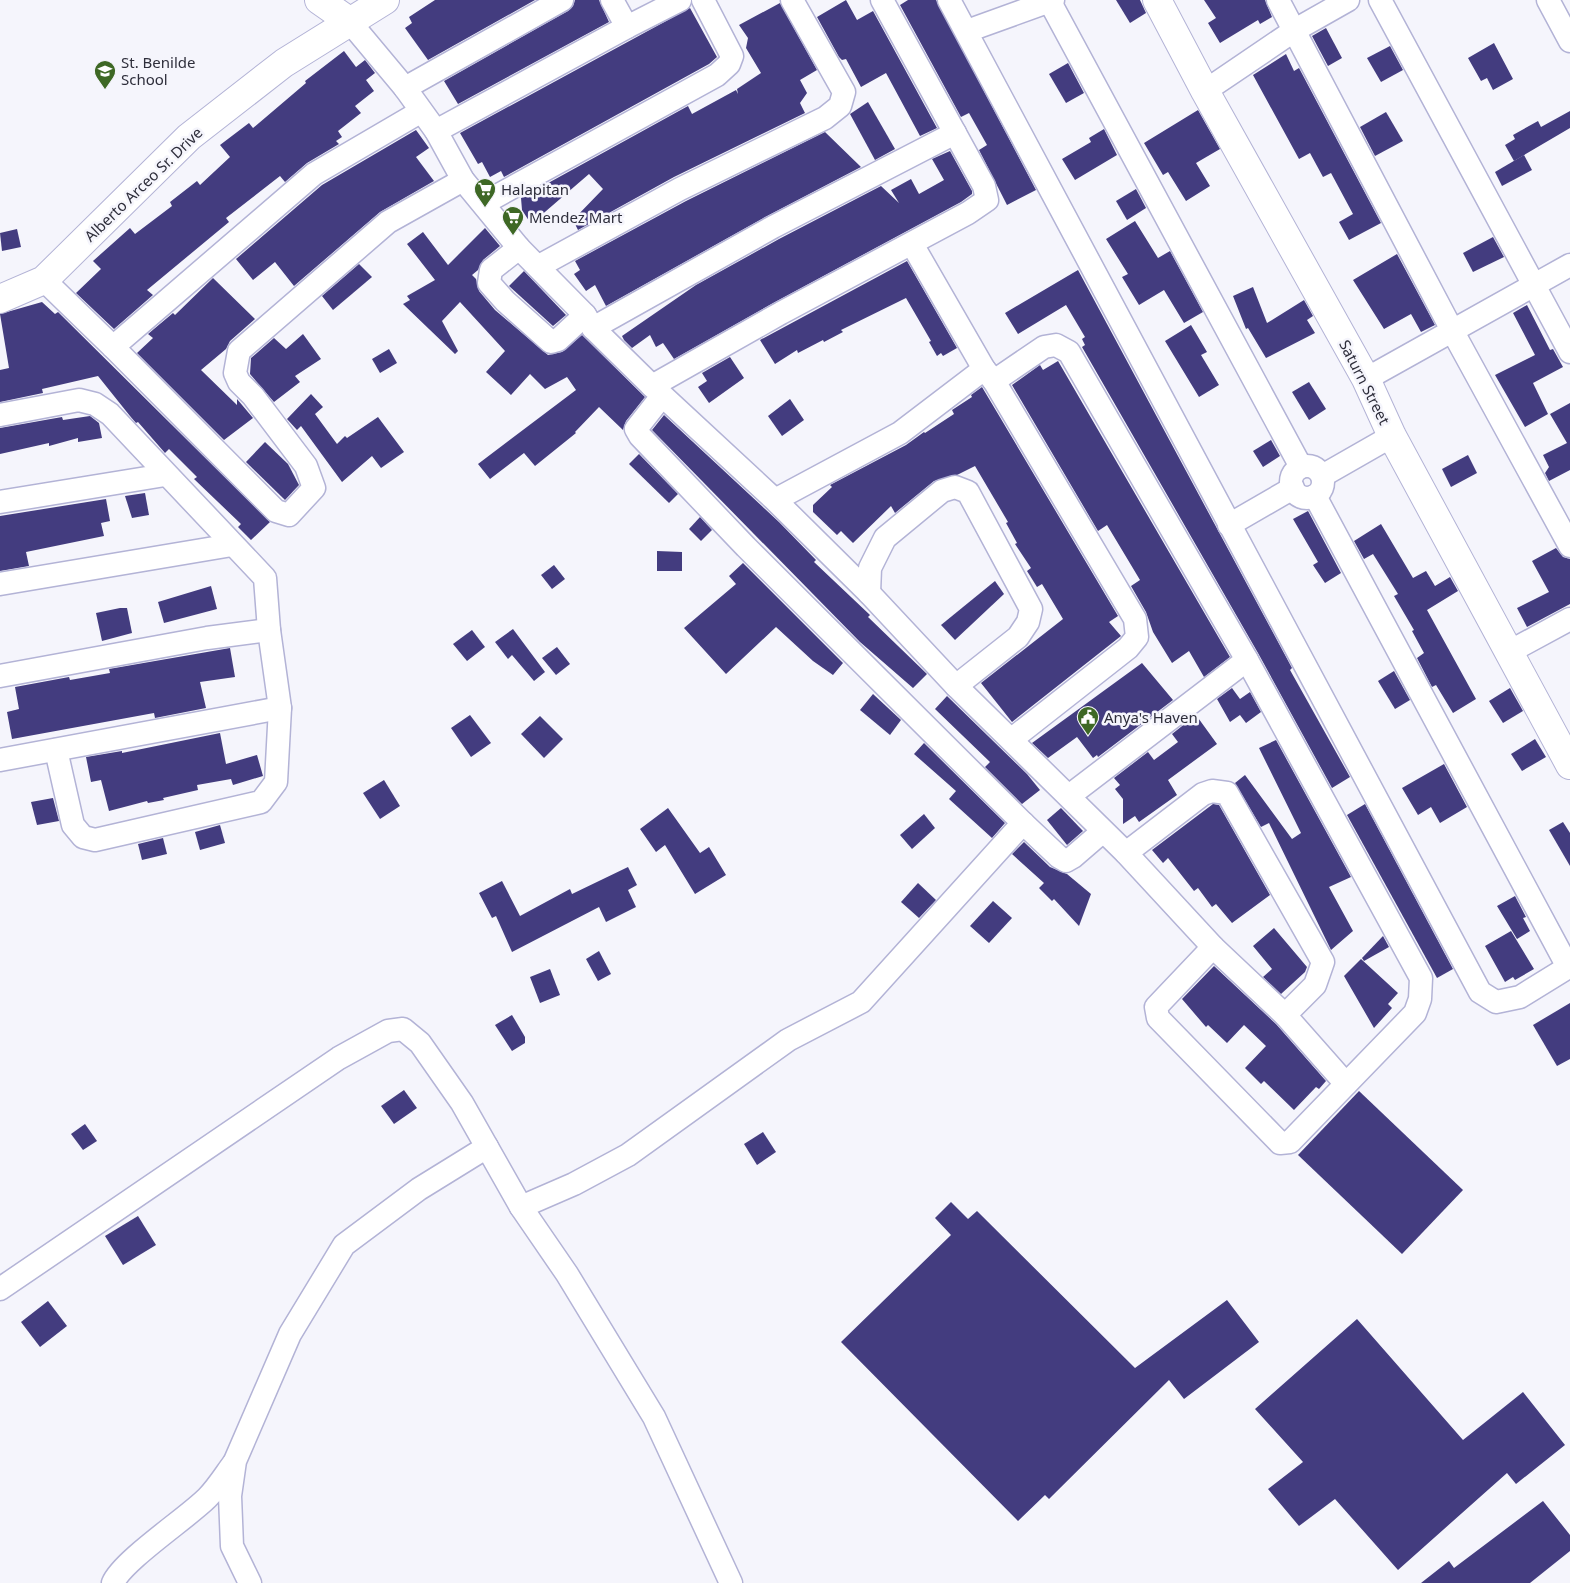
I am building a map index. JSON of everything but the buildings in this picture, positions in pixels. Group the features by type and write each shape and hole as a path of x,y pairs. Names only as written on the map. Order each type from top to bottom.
{"street":[{"path":"319,0 349,21 405,88 420,112 436,131 463,180 484,203 519,248 539,266 589,322 657,391 775,500 869,592 956,686 1069,796 1214,947 1285,1015 1346,1084"},
{"name":"Alberto Arceo Sr. Drive","path":"0,299 44,280 189,136 284,63 385,0"},
{"path":"405,88 562,0"},
{"path":"612,0 627,28"},
{"path":"436,131 680,0"},
{"path":"484,203 717,75 729,64 732,56 703,0"},
{"path":"539,266 680,189 824,118 840,106 844,92 792,0"},
{"path":"882,0 984,186 987,200 912,244 781,313 657,391 636,429 640,436 746,547 1059,858 1066,861 1073,857 1102,832"},
{"path":"949,0 1480,992 1496,1002 1520,997 1569,966 1319,486 1313,467 1301,467 1293,476 1293,488 1300,496 1319,486 1392,436"},
{"name":"Saturn Street","path":"1157,0 1205,91 1366,379 1392,436 1570,765"},
{"path":"1278,0 1453,332 1570,546"},
{"path":"1205,91 1295,30 1348,0"},
{"path":"1380,0 1570,352"},
{"path":"1548,0 1570,41"},
{"path":"967,31 1052,1 1301,467"},
{"path":"113,347 314,174 420,112"},
{"path":"519,248 491,270 489,283 504,301 551,342 955,133"},
{"path":"44,280 276,511 289,515 314,488 306,466 253,396 239,382 235,373 239,351 388,222 463,180"},
{"path":"912,244 1135,619 1137,637 1128,648 1012,740"},
{"path":"1366,379 1570,265"},
{"path":"775,500 900,433 989,375 1044,347 1056,345 1069,352 1247,660 1421,978 1420,999 1415,1013 1296,1136 1290,1142 1280,1143 1158,1018 1156,1007 1214,947"},
{"path":"0,415 79,400 95,404 110,414 165,475 232,545 257,567 265,578 269,630 280,708 276,782 261,802 95,840 83,837 73,825 56,750"},
{"path":"0,502 165,475"},
{"path":"869,592 870,568 885,538 942,491 955,487 968,492 1031,609 1028,622 1018,637 956,686"},
{"path":"1229,525 1293,488"},
{"path":"0,584 232,545"},
{"path":"1509,652 1570,619"},
{"path":"0,676 207,638 269,630"},
{"path":"1069,796 1247,660"},
{"path":"0,760 280,708"},
{"path":"1126,854 1203,794 1212,791 1227,793 1323,962 1315,985 1285,1015"},
{"path":"521,1207 574,1184 628,1155 788,1040 861,1002 1023,823"},
{"path":"0,1289 339,1058 388,1031 403,1029 420,1042 462,1103 521,1207 567,1274 654,1417 731,1583"},
{"path":"113,1583 116,1576 208,1497 235,1461 290,1334 344,1244 419,1189 487,1147"},
{"path":"235,1461 230,1496 232,1546 250,1583"}],"place":[{"name":"St. Benilde School","path":"105,90"},
{"name":"Halapitan","path":"485,208"},
{"name":"Mendez Mart","path":"513,236"},
{"name":"Anya's Haven","path":"1088,736"}]}
